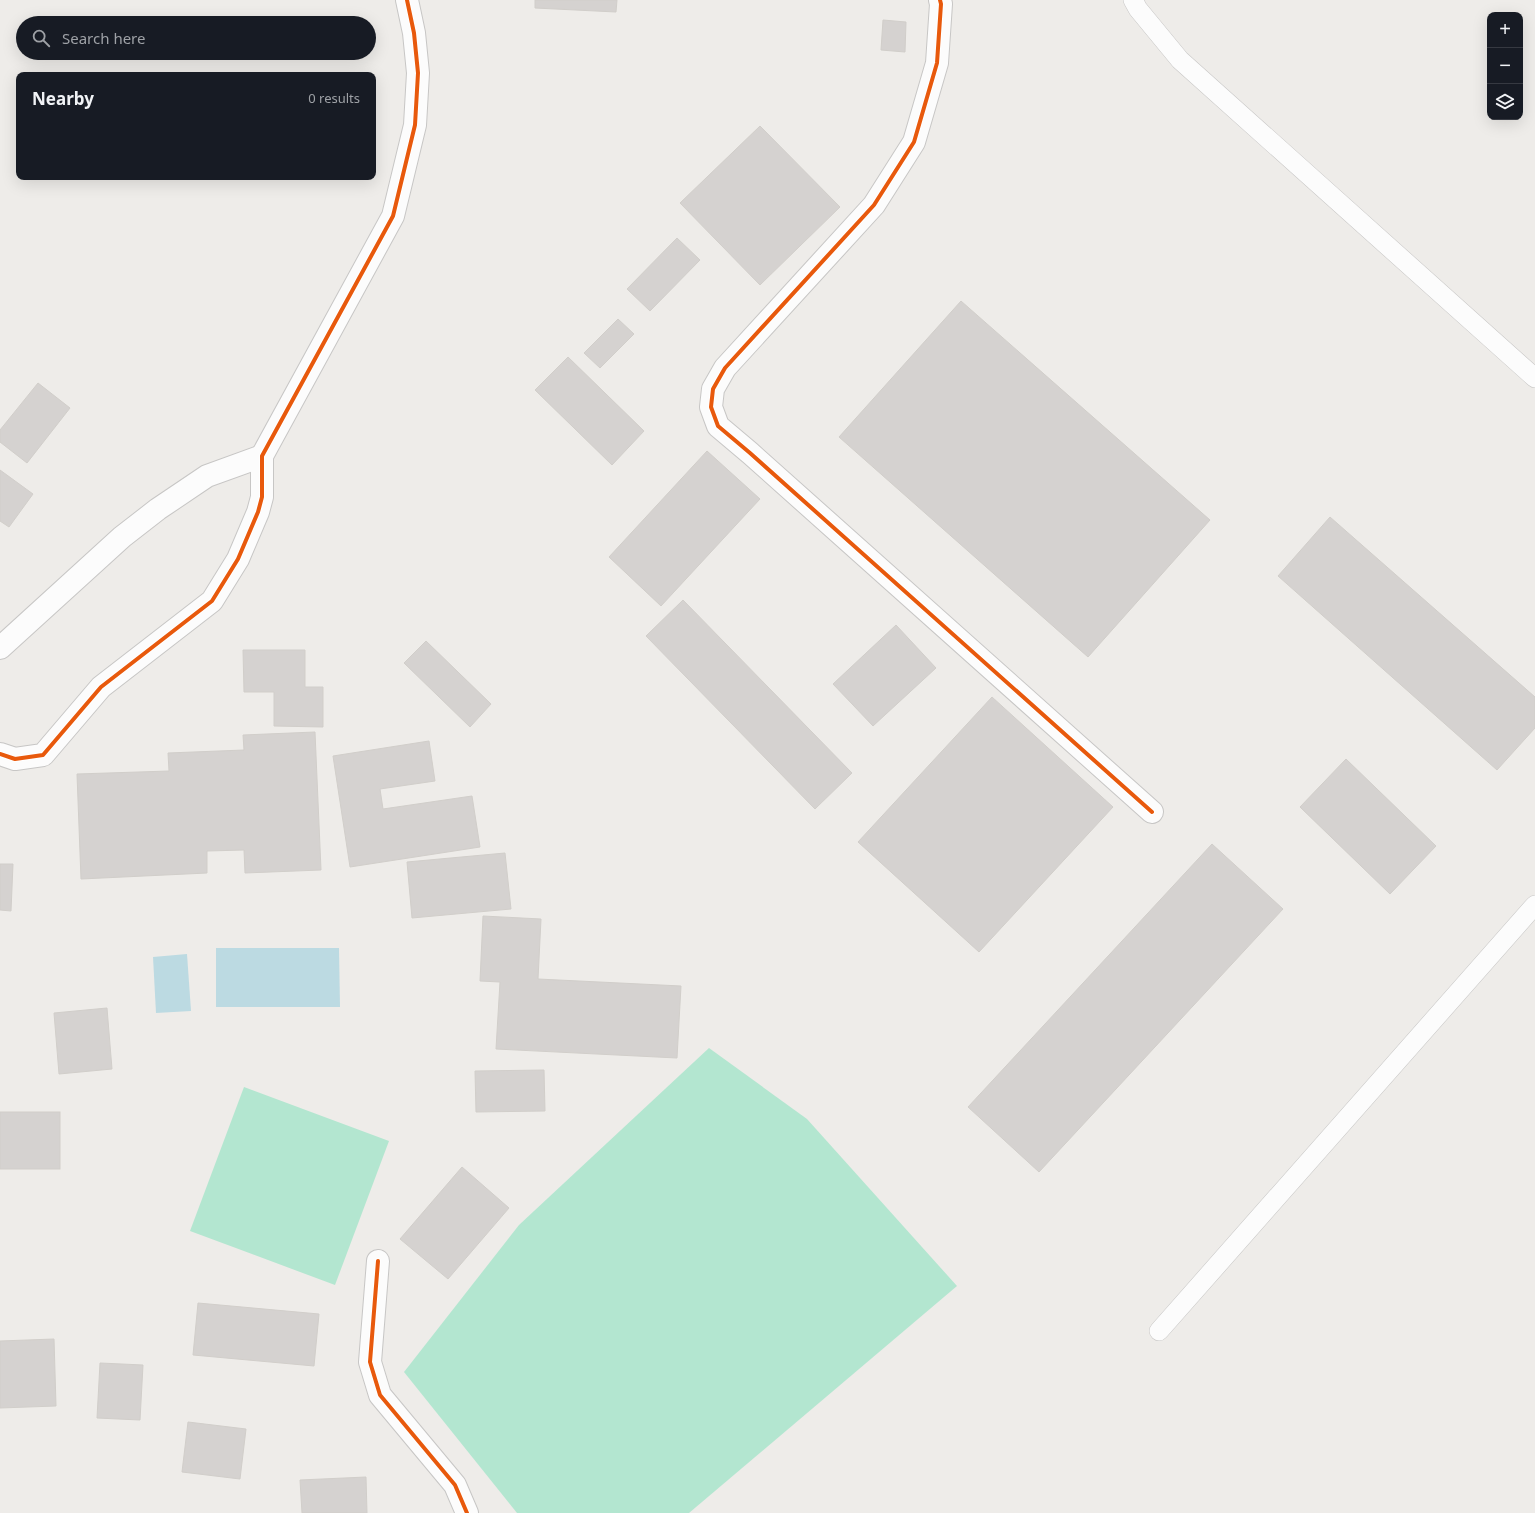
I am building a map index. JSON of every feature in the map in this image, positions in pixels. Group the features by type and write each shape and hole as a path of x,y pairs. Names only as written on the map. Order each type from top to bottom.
{"street":[{"path":"0,754 15,759 43,755 102,687 212,601 238,559 258,512 262,497 262,456 393,216 415,125 418,73 414,33 407,0"},
{"path":"940,0 937,63 914,142 874,205 725,368 713,389 711,407 718,426 774,474 1152,812"},
{"path":"0,648 122,536 158,509 207,476 262,456"},
{"path":"378,1261 370,1362 380,1395 455,1485 467,1513"}],"lane":[{"path":"1133,0 1138,9 1180,60 1535,378"},
{"path":"1159,1331 1535,905"}],"green space":[{"path":"709,1048 807,1119 957,1286 689,1513 517,1513 404,1372 519,1225"},
{"path":"244,1087 389,1141 335,1285 190,1231"}],"water":[{"path":"216,948 339,948 340,1007 216,1007"},
{"path":"187,954 191,1011 156,1013 153,957"}],"building":[{"path":"535,0 617,0 616,12 535,8"},
{"path":"883,20 906,22 905,52 881,50"},
{"path":"760,126 840,207 760,285 680,203"},
{"path":"677,238 700,260 650,311 627,289"},
{"path":"961,301 1210,520 1088,657 839,437"},
{"path":"618,319 634,334 600,368 584,353"},
{"path":"568,357 644,431 612,465 535,390"},
{"path":"38,383 70,408 27,463 0,442 0,430"},
{"path":"707,451 760,499 661,606 609,557"},
{"path":"0,470 33,494 9,527 0,521"},
{"path":"1330,517 1535,697 1535,728 1497,770 1278,576"},
{"path":"683,600 852,773 815,809 646,636"},
{"path":"896,625 936,668 873,726 833,684"},
{"path":"426,641 491,704 470,727 404,663"},
{"path":"243,650 305,650 305,687 323,687 323,727 274,726 274,692 244,692"},
{"path":"992,697 1113,807 979,952 858,842"},
{"path":"315,732 321,870 245,873 244,850 207,851 207,873 81,879 77,774 169,771 168,753 244,750 243,735"},
{"path":"429,741 435,781 380,789 383,809 472,796 480,847 350,867 333,756"},
{"path":"1346,759 1436,846 1390,894 1300,807"},
{"path":"1212,844 1283,909 1039,1172 968,1107"},
{"path":"505,853 511,909 412,918 407,862"},
{"path":"0,864 13,864 11,911 0,910"},
{"path":"483,916 541,919 538,979 681,986 677,1058 496,1049 500,982 480,981"},
{"path":"107,1008 112,1069 59,1074 54,1013"},
{"path":"544,1070 545,1111 476,1112 475,1071"},
{"path":"0,1112 60,1112 60,1169 0,1169"},
{"path":"462,1167 509,1208 448,1279 400,1239"},
{"path":"198,1303 319,1314 314,1366 193,1355"},
{"path":"54,1339 56,1406 0,1408 0,1341"},
{"path":"100,1363 143,1365 140,1420 97,1418"},
{"path":"188,1422 246,1429 240,1479 182,1472"},
{"path":"366,1477 367,1513 302,1513 300,1480"}],"cycle path":[{"path":"0,754 15,759 43,755 101,687 212,601 238,559 258,512 262,497 262,456 393,216 415,125 418,73 414,33 407,0"},
{"path":"940,0 937,63 914,142 874,205 725,368 713,389 711,407 718,426 1152,812"},
{"path":"378,1261 370,1362 380,1395 455,1485 467,1513"}]}
